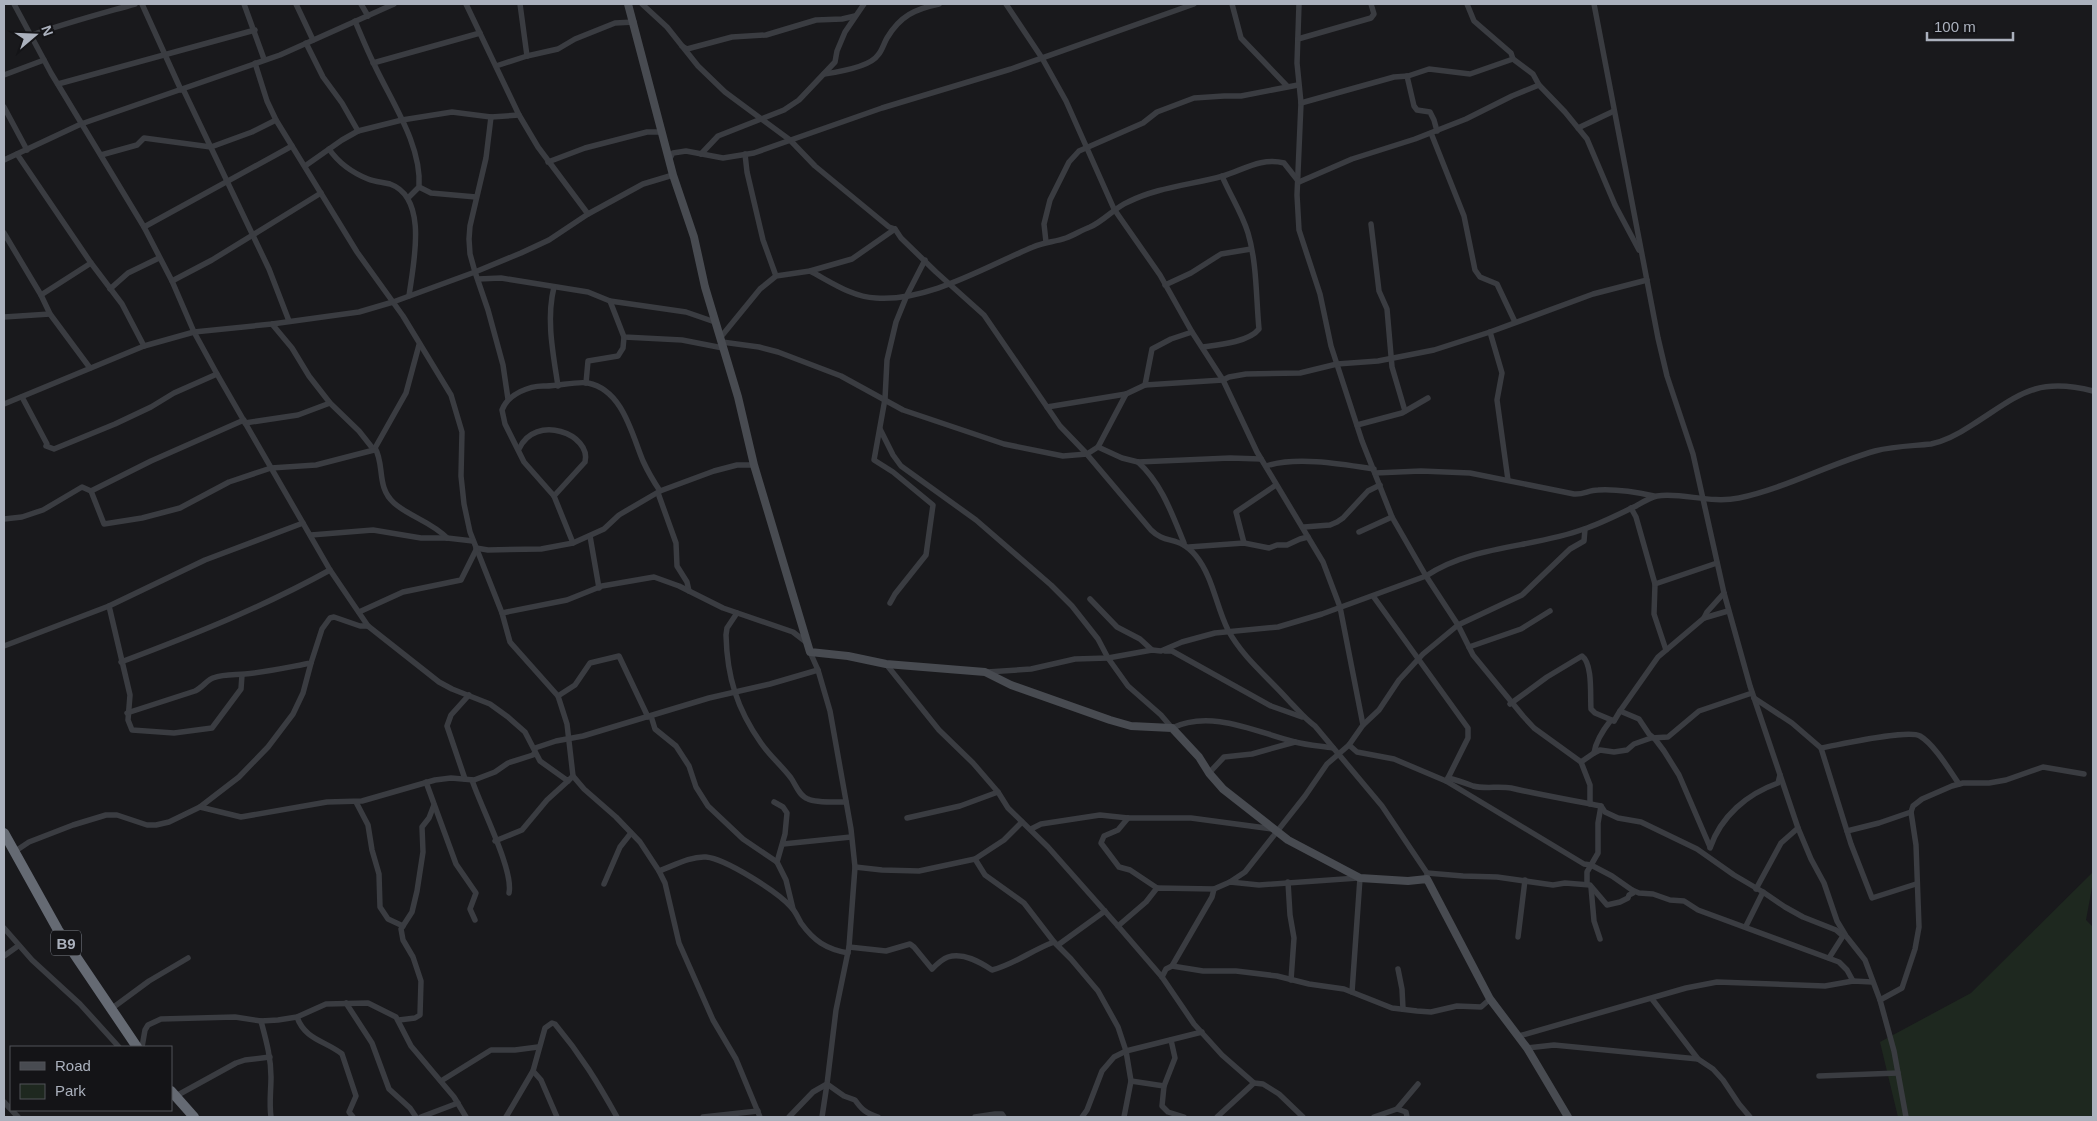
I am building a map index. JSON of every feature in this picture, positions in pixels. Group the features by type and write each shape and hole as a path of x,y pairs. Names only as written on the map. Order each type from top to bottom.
{"highway":[{"name":"B9","path":"4,833 58,930 136,1046"},
{"path":"173,1095 193,1117"}],"main road":[{"path":"628,4 673,175 694,237 715,322 738,397 754,466 810,652 848,656 886,664 985,672 1011,685 1110,720 1131,726 1172,728 1199,757 1209,773 1223,789 1279,831 1288,840 1359,878 1400,881 1427,876 1490,999 1527,1048 1568,1117"}],"street":[{"path":"14,4 81,124 144,226 172,281 194,332 217,374 330,570 368,626 439,682 490,704 508,716 525,732 545,766 571,779 631,833 640,842 659,872 665,884 679,943 713,1020 736,1059 759,1114 704,1117"},
{"path":"32,35 75,20 100,15 135,4"},
{"path":"142,4 163,54 211,147 269,269 289,321"},
{"path":"244,4 255,30 264,60"},
{"path":"296,4 313,40"},
{"path":"361,4 368,16"},
{"path":"4,160 81,124 264,60 394,4"},
{"path":"466,4 519,115 548,162 588,214"},
{"path":"520,4 527,56"},
{"path":"642,4 667,27 698,66 725,92 740,105 763,119 790,140 820,171 889,227 895,229 949,284 988,320 1060,426 1087,454 1156,535 1187,545 1244,543 1269,548 1277,545 1287,546 1300,538 1308,537"},
{"path":"701,154 718,136 763,119 795,103 835,62 837,51 855,16 864,4"},
{"path":"824,74 847,70 870,61 879,55 889,34 902,18 914,10 939,4"},
{"path":"1006,4 1042,58 1066,100 1088,146 1114,209 1165,285 1223,380 1261,459 1304,527 1328,571 1340,606 1363,724"},
{"path":"669,160 673,153 686,151 717,158 745,154 882,108 1042,58 1194,4"},
{"path":"1232,4 1241,38 1287,86"},
{"path":"1299,4 1298,85 1301,103 1297,195 1299,230 1320,294 1337,364 1357,425 1392,517 1426,576 1458,625 1469,647 1486,674 1510,704 1534,728 1581,762 1588,775 1590,804"},
{"path":"1298,39 1371,18 1374,14 1371,4"},
{"path":"1467,4 1474,21 1532,74 1538,86 1565,112 1587,139 1615,205 1630,236 1641,252"},
{"path":"1594,4 1663,358 1693,454 1728,611 1753,696 1798,828 1824,883 1844,936"},
{"path":"682,46 687,49 732,37 766,35 816,20 842,19 855,16"},
{"path":"356,21 373,63 402,120 418,163 419,187 408,198"},
{"path":"496,66 527,56 558,50 575,39 615,23 634,22"},
{"path":"58,84 255,30"},
{"path":"373,63 480,33"},
{"path":"306,43 323,77 342,103 358,131"},
{"path":"1301,103 1394,77 1408,76 1424,69 1470,74 1513,58"},
{"path":"4,75 44,60"},
{"path":"255,63 267,101 276,120 357,252 393,302 451,395 459,418 462,437 461,476 464,504 475,546 502,613 510,642 558,696 569,739 571,779"},
{"path":"1408,76 1414,106 1417,110 1430,112 1434,120 1434,132 1464,216 1475,270 1480,277 1497,284 1515,322"},
{"path":"1046,242 1044,224 1050,200 1069,162 1079,151 1143,123 1157,112 1194,98 1250,95 1298,85"},
{"path":"1299,182 1352,159 1434,132 1474,116 1512,96 1538,86"},
{"path":"4,107 27,150"},
{"path":"1578,128 1614,111"},
{"path":"305,166 358,131 402,120 452,112 491,117 519,115"},
{"path":"491,117 486,158 476,197 469,239 470,254 503,365 508,399"},
{"path":"101,155 137,145 144,138 211,147 252,132 276,120"},
{"path":"548,162 585,148 647,132 662,132"},
{"path":"144,226 292,146"},
{"path":"329,149 336,160 358,174 370,180 400,189 408,198 416,220 409,296"},
{"path":"17,154 91,264 126,312 144,346"},
{"path":"745,154 747,172 763,240 776,276"},
{"path":"810,271 861,296 878,298 906,295 949,284 1046,242 1064,239 1091,227 1114,209 1129,201 1174,186 1222,176 1261,162 1278,161 1284,163 1299,182"},
{"path":"4,404 144,346 194,332 359,312 393,302 475,272 549,240 588,214 643,184 673,175"},
{"path":"1203,347 1223,345 1254,334 1258,330 1248,234 1240,212 1222,176"},
{"path":"419,187 431,193 476,197"},
{"path":"172,281 253,236 321,193"},
{"path":"1371,224 1379,291 1387,309 1391,358 1405,411"},
{"path":"722,343 760,289 776,276 810,271 852,259 895,229"},
{"path":"4,233 41,295 50,314 90,368"},
{"path":"1165,285 1191,273 1222,254 1251,249"},
{"path":"110,289 128,273 160,258"},
{"path":"890,603 926,555 933,505 893,472 874,460 885,399 887,360 896,322 906,295 925,260"},
{"path":"41,295 91,264"},
{"path":"478,279 501,278 588,292 610,301 686,312 715,322"},
{"path":"1047,407 1126,394 1146,385 1223,380 1235,376 1300,373 1337,364 1391,358 1434,350 1490,332 1593,294 1647,280"},
{"path":"554,286 550,302 550,320 558,386"},
{"path":"586,383 588,361 618,356 623,348 624,337 610,301"},
{"path":"4,317 50,314"},
{"path":"272,324 292,348 309,376 330,403 375,449 378,454 381,478 394,503 429,523 447,538"},
{"path":"1146,385 1152,349 1170,339 1192,332"},
{"path":"1490,332 1502,374 1497,400 1508,480"},
{"path":"624,337 760,347 842,376 912,413 1004,444 1056,455 1087,454 1098,447 1126,394"},
{"path":"4,519 22,517 43,510 82,487 91,491 102,522 107,524 142,518 180,508 229,482 271,468 316,465 375,449 406,392 419,345"},
{"path":"22,397 47,444 46,446 54,449 115,424 151,407 174,393 217,374"},
{"path":"572,543 554,496 524,462 503,416 502,410 508,399 530,388 542,385 558,386 586,383 599,388 607,394 625,414 643,461 659,492 676,543 677,566 687,582 689,591"},
{"path":"1266,466 1289,462 1341,464 1374,471 1470,473 1574,494 1585,494 1594,490 1609,489 1709,501 1739,498 1875,451 1941,441 1963,431 2020,394 2040,387 2064,385 2093,391"},
{"path":"1357,425 1390,417 1428,398"},
{"path":"91,491 150,461 245,421 298,415 330,403"},
{"path":"518,449 529,435 541,429 558,430 569,434 581,446 586,457 585,462 554,496"},
{"path":"880,429 893,455 901,466 976,520 1051,585 1072,606 1098,639 1108,658 1128,686 1161,714 1172,728 1184,722 1234,724 1295,742 1333,748"},
{"path":"1098,447 1122,458 1138,462 1230,458 1261,459"},
{"path":"1138,462 1149,472 1160,488 1187,545 1205,570 1229,631 1249,660 1291,702 1302,717"},
{"path":"311,535 373,530 421,538 447,538 488,550 541,549 572,543 590,536 604,529 619,514 659,492 714,471 737,465 754,466"},
{"path":"1244,543 1235,515 1236,512 1276,484"},
{"path":"1304,527 1330,525 1337,522 1368,491 1380,485"},
{"path":"1161,651 1182,642 1229,631 1278,627 1322,614 1426,576 1440,567 1460,560 1492,550 1538,543 1585,529 1656,496"},
{"path":"1631,508 1636,517 1655,584 1654,614 1666,650"},
{"path":"1358,532 1392,517"},
{"path":"4,646 109,606 205,560 304,523"},
{"path":"1128,818 1118,830 1104,836 1101,844 1119,867 1130,870 1157,888 1214,889 1242,876 1279,831 1327,764 1349,745 1363,724 1379,710 1399,680 1418,660 1458,625 1522,595 1570,549 1584,541 1585,529"},
{"path":"590,536 599,588"},
{"path":"359,612 403,592 461,580 475,546"},
{"path":"1655,584 1717,563"},
{"path":"122,662 188,638 260,606 330,570"},
{"path":"502,613 567,600 599,588 630,580 654,577 689,591 723,608 793,632 806,642"},
{"path":"1594,752 1604,729 1611,720 1614,721 1652,664 1704,618 1724,593"},
{"path":"1373,596 1470,732 1447,780"},
{"path":"1090,599 1117,627 1140,639 1152,650"},
{"path":"109,606 130,695 128,713 129,724 132,730 174,733 212,728 241,689 242,675"},
{"path":"1704,618 1728,611"},
{"path":"1469,647 1521,630 1550,612"},
{"path":"737,613 726,635 733,692 738,706 761,744 792,780 802,795 807,799 846,802"},
{"path":"14,852 29,842 106,815 117,815 147,825 156,825 176,819 200,807 239,777 268,747 293,714 303,692 322,629 330,618 334,617 360,626 368,626"},
{"path":"985,672 1031,669 1076,659 1108,658 1152,650 1172,651 1271,706 1302,717 1315,726 1382,806 1427,876 1525,880 1553,885 1565,883 1589,885 1607,905 1628,898 1629,895 1632,895 1632,890"},
{"path":"810,652 818,670 830,711 855,866 848,950 836,1010 822,1117"},
{"path":"558,696 575,685 590,663 618,656 655,729 676,746 689,766 696,787 708,806 743,839 777,862 786,880 793,909"},
{"path":"1510,704 1582,656 1589,668 1591,709 1614,721"},
{"path":"128,713 195,691 213,678 311,663"},
{"path":"886,664 939,730 973,763 998,792 1008,808 1031,829 1162,977 1177,1000 1222,1055 1254,1083 1263,1084 1279,1094 1303,1117"},
{"path":"200,807 241,817 327,802 356,802 426,782 447,778 469,779 488,775 522,757 533,755 535,750 569,739 818,670"},
{"path":"469,695 451,715 446,726 506,869 510,888 509,893"},
{"path":"1581,762 1594,752 1600,750 1614,752 1626,750 1634,744 1671,736 1688,718 1699,711 1753,696 1792,722 1822,748 1847,832 1872,898 1916,884"},
{"path":"1620,711 1640,719 1679,775 1710,847"},
{"path":"1822,748 1880,737 1918,735 1936,752 1959,784"},
{"path":"1209,773 1224,757 1252,754 1295,742"},
{"path":"1349,745 1357,752 1394,759 1447,780 1475,787 1513,788 1524,793 1536,793 1601,806 1605,812 1618,818 1641,822 1708,855 1734,875 1803,917 1836,930 1844,936 1865,960 1880,1000 1898,1073 1906,1117"},
{"path":"1880,1000 1902,988 1910,966 1918,927 1916,846 1911,812 1913,806 1922,799 1959,784 1989,783 2006,780 2042,767 2084,774"},
{"path":"1708,855 1720,828 1738,806 1751,795 1778,783 1780,775"},
{"path":"495,840 522,830 547,800 571,779"},
{"path":"1447,780 1542,841 1584,864 1591,865 1612,876 1632,890 1670,900 1684,901 1698,910 1829,958 1844,966 1853,981"},
{"path":"426,782 456,864 476,893 470,909 475,920"},
{"path":"907,818 960,806 998,792"},
{"path":"356,802 368,825 372,850 380,874 382,910 388,919 403,926"},
{"path":"774,802 783,807 787,814 783,844 777,862"},
{"path":"399,1020 415,1018 420,1015 419,973 410,950 403,940 401,929 412,912 423,852 422,826 429,818 434,805"},
{"path":"1600,939 1594,921 1588,872 1596,858 1598,849 1598,823 1601,806"},
{"path":"1847,832 1911,812"},
{"path":"1031,829 1041,824 1100,815 1128,818 1191,818 1244,827 1258,826 1279,831"},
{"path":"855,866 882,870 919,871 975,859 1004,840 1022,822"},
{"path":"1756,888 1781,843 1798,828"},
{"path":"604,884 620,847 631,833"},
{"path":"783,844 851,837"},
{"path":"659,872 694,858 708,857 729,865 776,892 793,909 818,943 836,951 886,951 910,944 932,969 950,956 978,961 992,970 1017,962 1026,954 1056,944 1105,911"},
{"path":"975,859 985,875 1024,903 1056,944 1098,991 1118,1027 1126,1051 1131,1081 1124,1117"},
{"path":"1230,882 1259,885 1359,878 1352,992"},
{"path":"1518,937 1525,880"},
{"path":"1288,882 1290,915 1294,938 1291,980"},
{"path":"1118,926 1146,902 1157,888"},
{"path":"1162,977 1166,969 1172,966 1212,897 1214,889"},
{"path":"1746,926 1763,892"},
{"path":"4,928 18,946 80,1004 119,1046"},
{"path":"1829,958 1844,936"},
{"path":"4,956 18,946"},
{"path":"111,1009 149,981 188,958"},
{"path":"1172,966 1203,971 1236,971 1277,976 1352,992 1392,1008 1431,1012 1457,1006 1480,1007 1490,999"},
{"path":"1398,969 1403,1009"},
{"path":"1519,1036 1686,988 1717,982 1825,986 1853,981 1872,982"},
{"path":"1652,998 1698,1059 1719,1075 1750,1117"},
{"path":"346,1003 372,1043 389,1089 410,1108 416,1117"},
{"path":"142,1046 145,1030 148,1025 161,1019 235,1018 261,1021 297,1017 326,1004 368,1003 388,1011 399,1020 411,1046 441,1081 466,1117"},
{"path":"297,1017 300,1025 310,1035 320,1043 342,1054 356,1096 349,1112 353,1117"},
{"path":"261,1021 270,1058 269,1105 271,1117"},
{"path":"506,1117 532,1070 545,1028 552,1023 555,1024 590,1068 617,1117"},
{"path":"1082,1117 1087,1110 1099,1078 1106,1065 1114,1057 1126,1051 1202,1032"},
{"path":"1171,1040 1175,1058 1164,1086 1162,1106 1168,1112 1184,1117"},
{"path":"1527,1048 1554,1044 1698,1059"},
{"path":"441,1081 491,1050 515,1050 538,1047"},
{"path":"173,1095 236,1063 245,1060 270,1058"},
{"path":"532,1070 541,1080 557,1117"},
{"path":"1819,1076 1898,1073"},
{"path":"1131,1081 1164,1086"},
{"path":"1217,1117 1254,1083"},
{"path":"788,1117 813,1092 827,1084"},
{"path":"827,1084 844,1096 855,1100 866,1113 878,1117"},
{"path":"1374,1117 1397,1109 1418,1084"},
{"path":"420,1117 458,1104"},
{"path":"1397,1109 1406,1112 1407,1117"},
{"path":"975,1117 1002,1114 1004,1117"}],"green space":[{"path":"2093,872 2086,920 2093,927 2093,1117 1898,1117 1880,1042 1971,993"}]}
